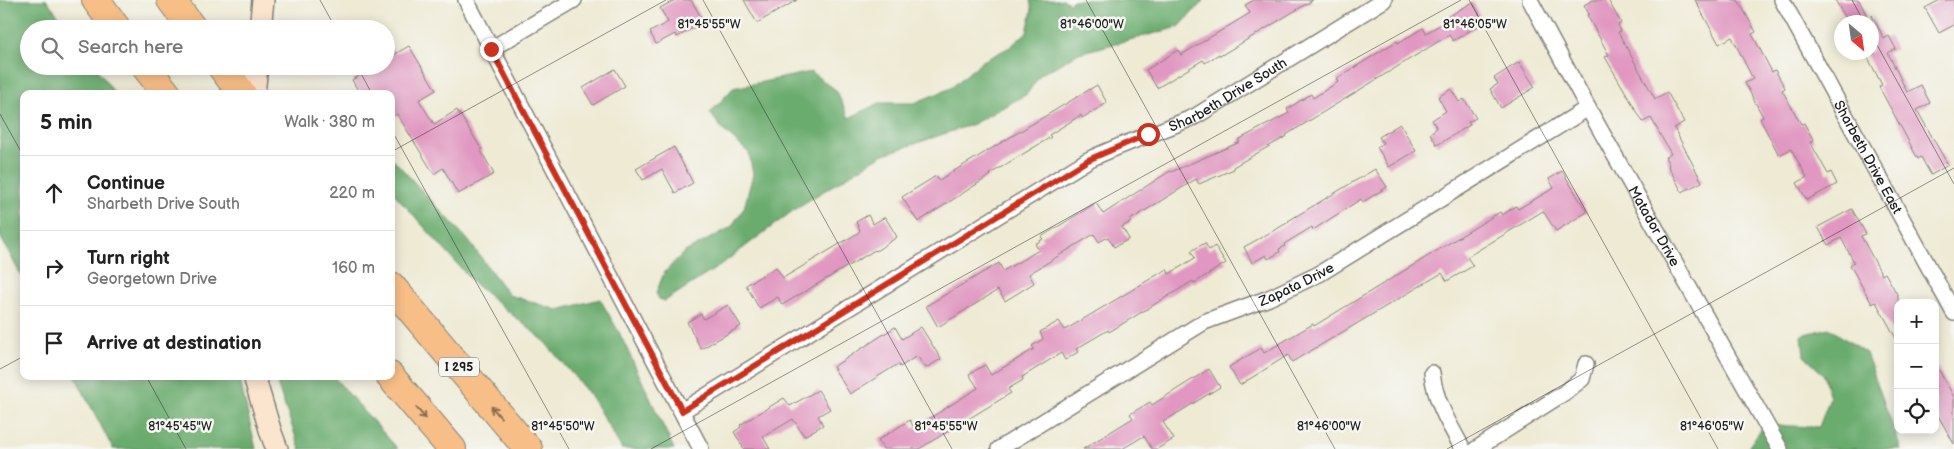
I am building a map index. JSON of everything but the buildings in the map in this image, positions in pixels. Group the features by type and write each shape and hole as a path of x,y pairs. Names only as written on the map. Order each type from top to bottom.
{"highway":[{"path":"96,0 110,20"},
{"path":"171,0 186,20"},
{"path":"152,75 164,90"},
{"path":"228,75 239,90"},
{"name":"I 295","path":"395,291 528,449"},
{"path":"393,380 452,449"}],"street":[{"path":"261,20 263,0"},
{"path":"466,0 701,449"},
{"path":"491,49 574,0"},
{"name":"Sharbeth Drive South","path":"682,411 1088,160 1114,147 1196,116 1384,0"},
{"name":"Matador Drive","path":"1530,0 1588,108 1780,449"},
{"name":"Sharbeth Drive East","path":"1782,0 1950,296 1954,312"},
{"path":"254,90 256,75"},
{"name":"Zapata Drive","path":"998,449 1204,322 1269,298 1319,274 1588,108"},
{"path":"1476,449 1564,393 1582,379 1586,364"},
{"path":"1432,372 1434,389 1443,414 1463,449"},
{"path":"255,380 277,449"}],"green space":[{"path":"0,0 47,0 61,20 20,20 20,75 101,75 112,90 20,90 20,274 0,236"},
{"path":"1030,0 1064,0 1069,3 1074,0 1204,0 1179,27 1079,53 1040,75 1027,94 973,124 882,155 798,207 718,267 665,301 659,299 656,293 664,273 683,253 731,227 744,208 753,174 749,153 723,130 710,113 733,88 811,72 836,90 849,118 879,103 914,103 951,88 981,62 1010,47 1027,32 1032,10"},
{"path":"395,161 468,240 509,295 558,310 600,299 620,334 674,449 622,449 590,395 543,340 476,285 395,194"},
{"path":"1829,328 1866,353 1901,449 1750,449 1749,446 1764,425 1819,427 1830,397 1823,374 1804,356 1802,335"},
{"path":"77,380 240,380 256,449 113,449"},
{"path":"337,380 398,449 300,449 276,381"}],"route":[{"path":"491,49 682,411 1088,160 1114,147 1148,134"}]}
